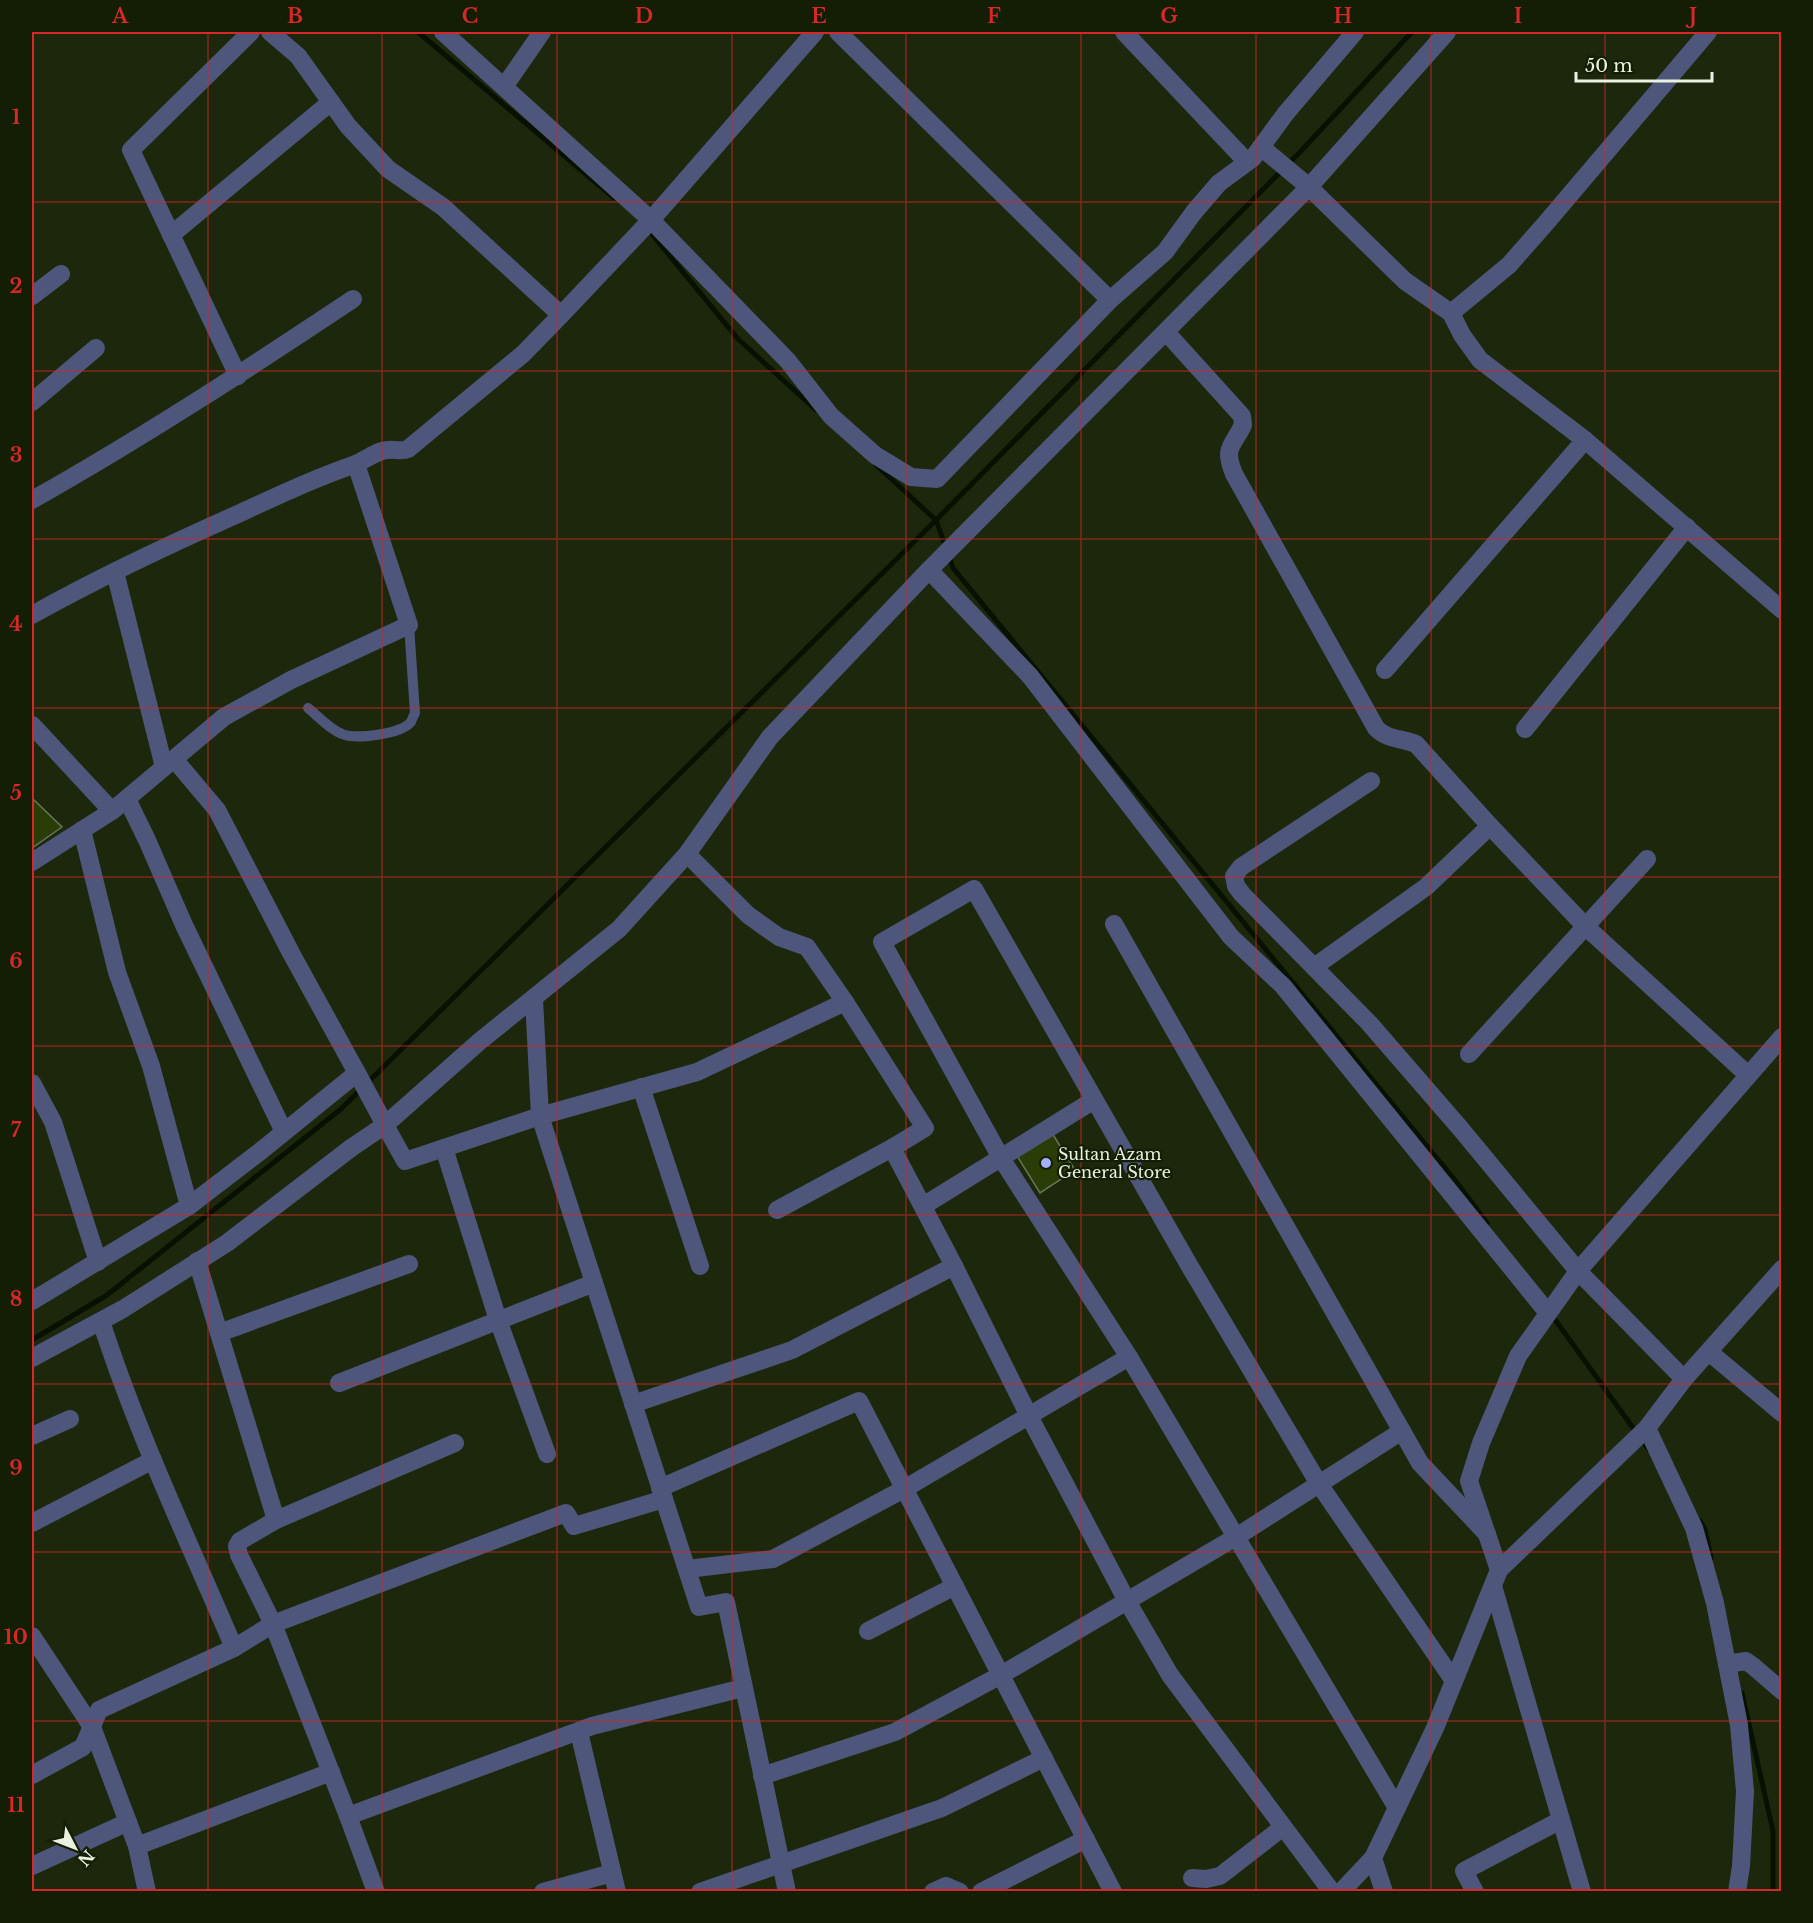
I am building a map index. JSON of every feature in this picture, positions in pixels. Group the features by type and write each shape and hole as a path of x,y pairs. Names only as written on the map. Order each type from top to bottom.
{"street":[{"path":"238,376 131,150 251,32"},
{"path":"270,32 298,56 348,126 388,169 443,207 561,315"},
{"path":"444,32 651,220 788,361 831,416 875,454 911,477 937,479 1110,300 1165,252 1194,212 1219,183 1265,150 1286,113 1355,32"},
{"path":"504,87 542,32"},
{"path":"32,615 209,526 383,451 402,452 408,449 523,354 651,220 815,32"},
{"path":"838,32 1110,300"},
{"path":"1124,32 1247,162"},
{"path":"32,1358 123,1309 227,1243 351,1148 381,1118 534,999 620,928 687,854 770,737 928,570 1166,332 1302,182 1447,32"},
{"path":"1451,313 1509,265 1708,32"},
{"path":"171,235 331,102"},
{"path":"1265,150 1302,182 1405,281 1451,313 1462,335 1480,360 1585,440 1782,610"},
{"path":"32,296 61,274"},
{"path":"32,500 104,459 238,376 352,299"},
{"path":"1166,332 1242,416 1244,425 1228,452 1228,460 1234,474 1376,728 1388,737 1405,739 1416,744 1585,926 1748,1075"},
{"path":"32,402 96,348"},
{"path":"1385,670 1585,440"},
{"path":"32,861 112,811 224,717 291,680 409,625 356,464"},
{"path":"1526,729 1687,527"},
{"path":"928,570 1030,676 1231,937 1283,986 1548,1314"},
{"path":"115,572 169,763 217,810 405,1161 540,1116 697,1072 845,1002"},
{"path":"32,724 112,811"},
{"path":"1371,781 1241,867 1234,876 1236,885 1242,894 1384,1041 1460,1128 1578,1271 1684,1379"},
{"path":"127,799 184,925 284,1132"},
{"path":"1314,967 1426,887 1490,826"},
{"path":"82,830 117,972 151,1066 189,1206"},
{"path":"687,854 748,915 779,937 807,947 925,1128 777,1210"},
{"path":"1469,1054 1647,859"},
{"path":"1397,1808 1129,1357 1001,1158 882,942 974,889 1189,1265 1319,1484 1454,1681"},
{"path":"1114,924 1420,1463 1487,1534"},
{"path":"534,999 540,1116 699,1607 726,1602 787,1892"},
{"path":"1582,1892 1496,1578 1487,1534 1469,1481 1481,1443 1518,1356 1578,1271 1782,1037"},
{"path":"32,1301 189,1206 359,1077"},
{"path":"32,1083 52,1122 98,1262"},
{"path":"641,1088 700,1266"},
{"path":"922,1206 1094,1100"},
{"path":"444,1148 498,1320 547,1454"},
{"path":"892,1148 1029,1416 1127,1601 1170,1675 1332,1892"},
{"path":"197,1261 276,1520"},
{"path":"219,1333 409,1264"},
{"path":"633,1404 792,1350 954,1266"},
{"path":"1341,1892 1373,1858 1435,1728 1496,1578 1647,1428 1684,1379 1782,1269"},
{"path":"339,1383 594,1283"},
{"path":"100,1321 153,1460 234,1648"},
{"path":"1709,1352 1782,1413"},
{"path":"687,1569 773,1559 904,1489 1129,1357"},
{"path":"32,1774 83,1747 99,1710 234,1648 273,1624 566,1513 574,1526 662,1493 859,1401 1113,1892"},
{"path":"32,1436 70,1419"},
{"path":"1647,1428 1694,1528 1715,1603 1739,1725 1745,1791 1741,1866 1737,1892"},
{"path":"762,1776 895,1732 1001,1675 1236,1537 1402,1431"},
{"path":"376,1892 273,1624 239,1555 237,1546 240,1541 276,1520 455,1443"},
{"path":"32,1523 153,1460"},
{"path":"868,1631 955,1586"},
{"path":"32,1636 92,1727 137,1846 147,1892"},
{"path":"1727,1664 1746,1662 1782,1691"},
{"path":"348,1816 592,1726 743,1688"},
{"path":"579,1732 617,1892"},
{"path":"699,1892 942,1808 1044,1758"},
{"path":"137,1846 331,1772"},
{"path":"1475,1892 1464,1871 1561,1820"},
{"path":"32,1866 128,1822"},
{"path":"1192,1878 1206,1880 1221,1876 1283,1827"},
{"path":"981,1892 1086,1839"},
{"path":"1373,1858 1384,1892"},
{"path":"543,1892 612,1873"},
{"path":"933,1892 946,1886 960,1892"}],"lane":[{"path":"308,708 336,731 348,736 382,734 403,728 411,722 415,713 409,625"}],"building":[{"path":"32,798 62,827 32,848"},
{"name":"Sultan Azam General Store","path":"1052,1133 1075,1170 1040,1193 1017,1156"}],"waterway":[{"path":"418,32 614,198"},
{"path":"32,1340 107,1295 341,1109 936,520 1301,151 1412,32"},
{"path":"651,233 738,339 816,410"},
{"path":"876,465 936,520 946,548"},
{"path":"949,556 953,568 1458,1184 1487,1223"},
{"path":"1551,1314 1649,1450"},
{"path":"1700,1521 1705,1529 1711,1558"},
{"path":"1742,1693 1773,1831 1773,1892"}],"place":[{"name":"Sultan Azam General Store","path":"1046,1163"}]}
